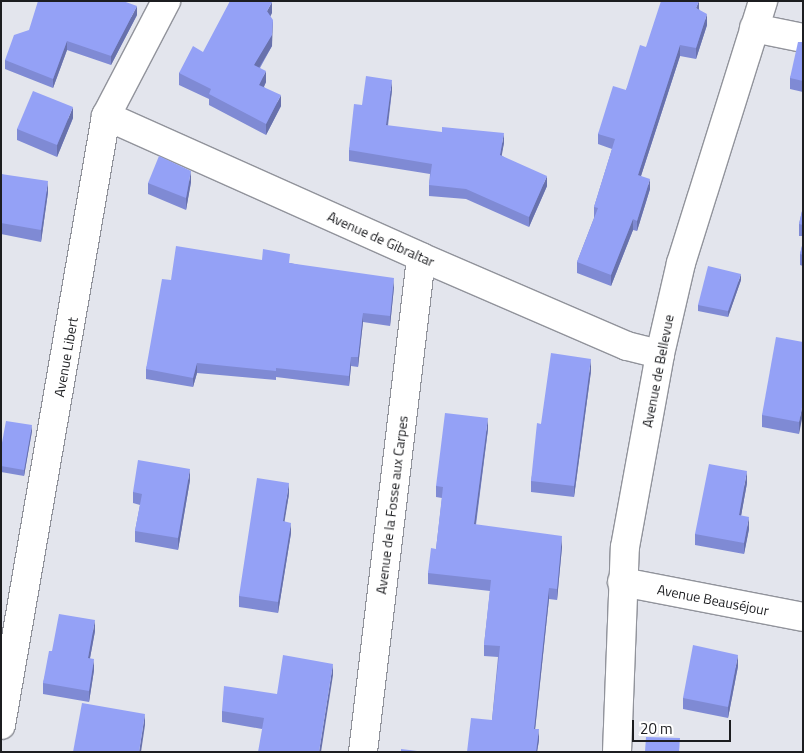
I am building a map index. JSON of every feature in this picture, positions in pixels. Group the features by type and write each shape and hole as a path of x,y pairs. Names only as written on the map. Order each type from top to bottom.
{"street":[{"name":"Avenue Libert","path":"1,725 106,116 166,1"},
{"name":"Avenue de Bellevue","path":"617,752 622,582 625,547 660,354 681,263 762,1"},
{"path":"754,28 803,38"},
{"name":"Avenue de Gibraltar","path":"106,116 421,257 627,346 660,354"},
{"name":"Avenue de la Fosse aux Carpes","path":"363,752 421,257"},
{"name":"Avenue Beauséjour","path":"622,582 803,617"}],"building":[{"path":"38,1 123,1 137,6 111,56 67,41 53,79 5,60 14,35 29,30"},
{"path":"230,1 272,2 267,11 273,20 272,35 254,65 266,71 259,85 281,95 266,124 209,94 211,89 179,73 193,46 203,52"},
{"path":"661,1 699,1 696,8 707,14 696,48 680,45 638,175 650,179 637,221 633,219 611,275 577,262 598,208 594,207 615,139 598,134 613,86 626,90 640,45 646,47"},
{"path":"798,42 803,42 803,81 790,78"},
{"path":"366,76 392,80 386,125 442,132 442,127 504,133 500,155 547,176 529,217 466,189 429,185 432,164 349,150 354,104 362,105"},
{"path":"33,91 73,107 57,145 17,129"},
{"path":"159,156 191,171 186,198 148,183"},
{"path":"1,174 48,181 41,230 1,223"},
{"path":"803,207 803,225 799,224"},
{"path":"803,242 803,255 800,254"},
{"path":"176,246 262,260 263,249 290,254 289,263 394,278 390,316 363,313 358,357 351,357 349,376 276,368 276,371 197,363 193,378 146,369 162,279 171,280"},
{"path":"708,266 741,274 728,311 698,305"},
{"path":"776,337 803,342 803,403 799,422 762,415"},
{"path":"551,353 591,359 574,486 531,481 537,423 541,424"},
{"path":"445,413 488,418 474,524 562,536 557,589 549,588 534,729 539,729 536,752 467,752 471,718 492,720 500,646 484,645 491,580 428,573 431,548 436,549 443,487 436,486"},
{"path":"6,421 32,425 24,470 1,466 1,448"},
{"path":"138,460 190,469 178,538 135,531 142,494 133,492"},
{"path":"709,464 747,471 739,515 749,517 744,543 695,534"},
{"path":"257,478 289,483 283,521 291,523 278,602 239,596"},
{"path":"59,614 95,620 88,658 94,659 89,691 43,683 49,651 52,651"},
{"path":"693,645 738,655 728,707 683,698"},
{"path":"283,655 333,664 319,752 258,752 264,718 222,711 224,686 277,694"},
{"path":"82,703 145,714 139,752 73,752"},
{"path":"646,737 680,738 679,752 645,752"},
{"path":"401,749 425,752 401,752"}]}
